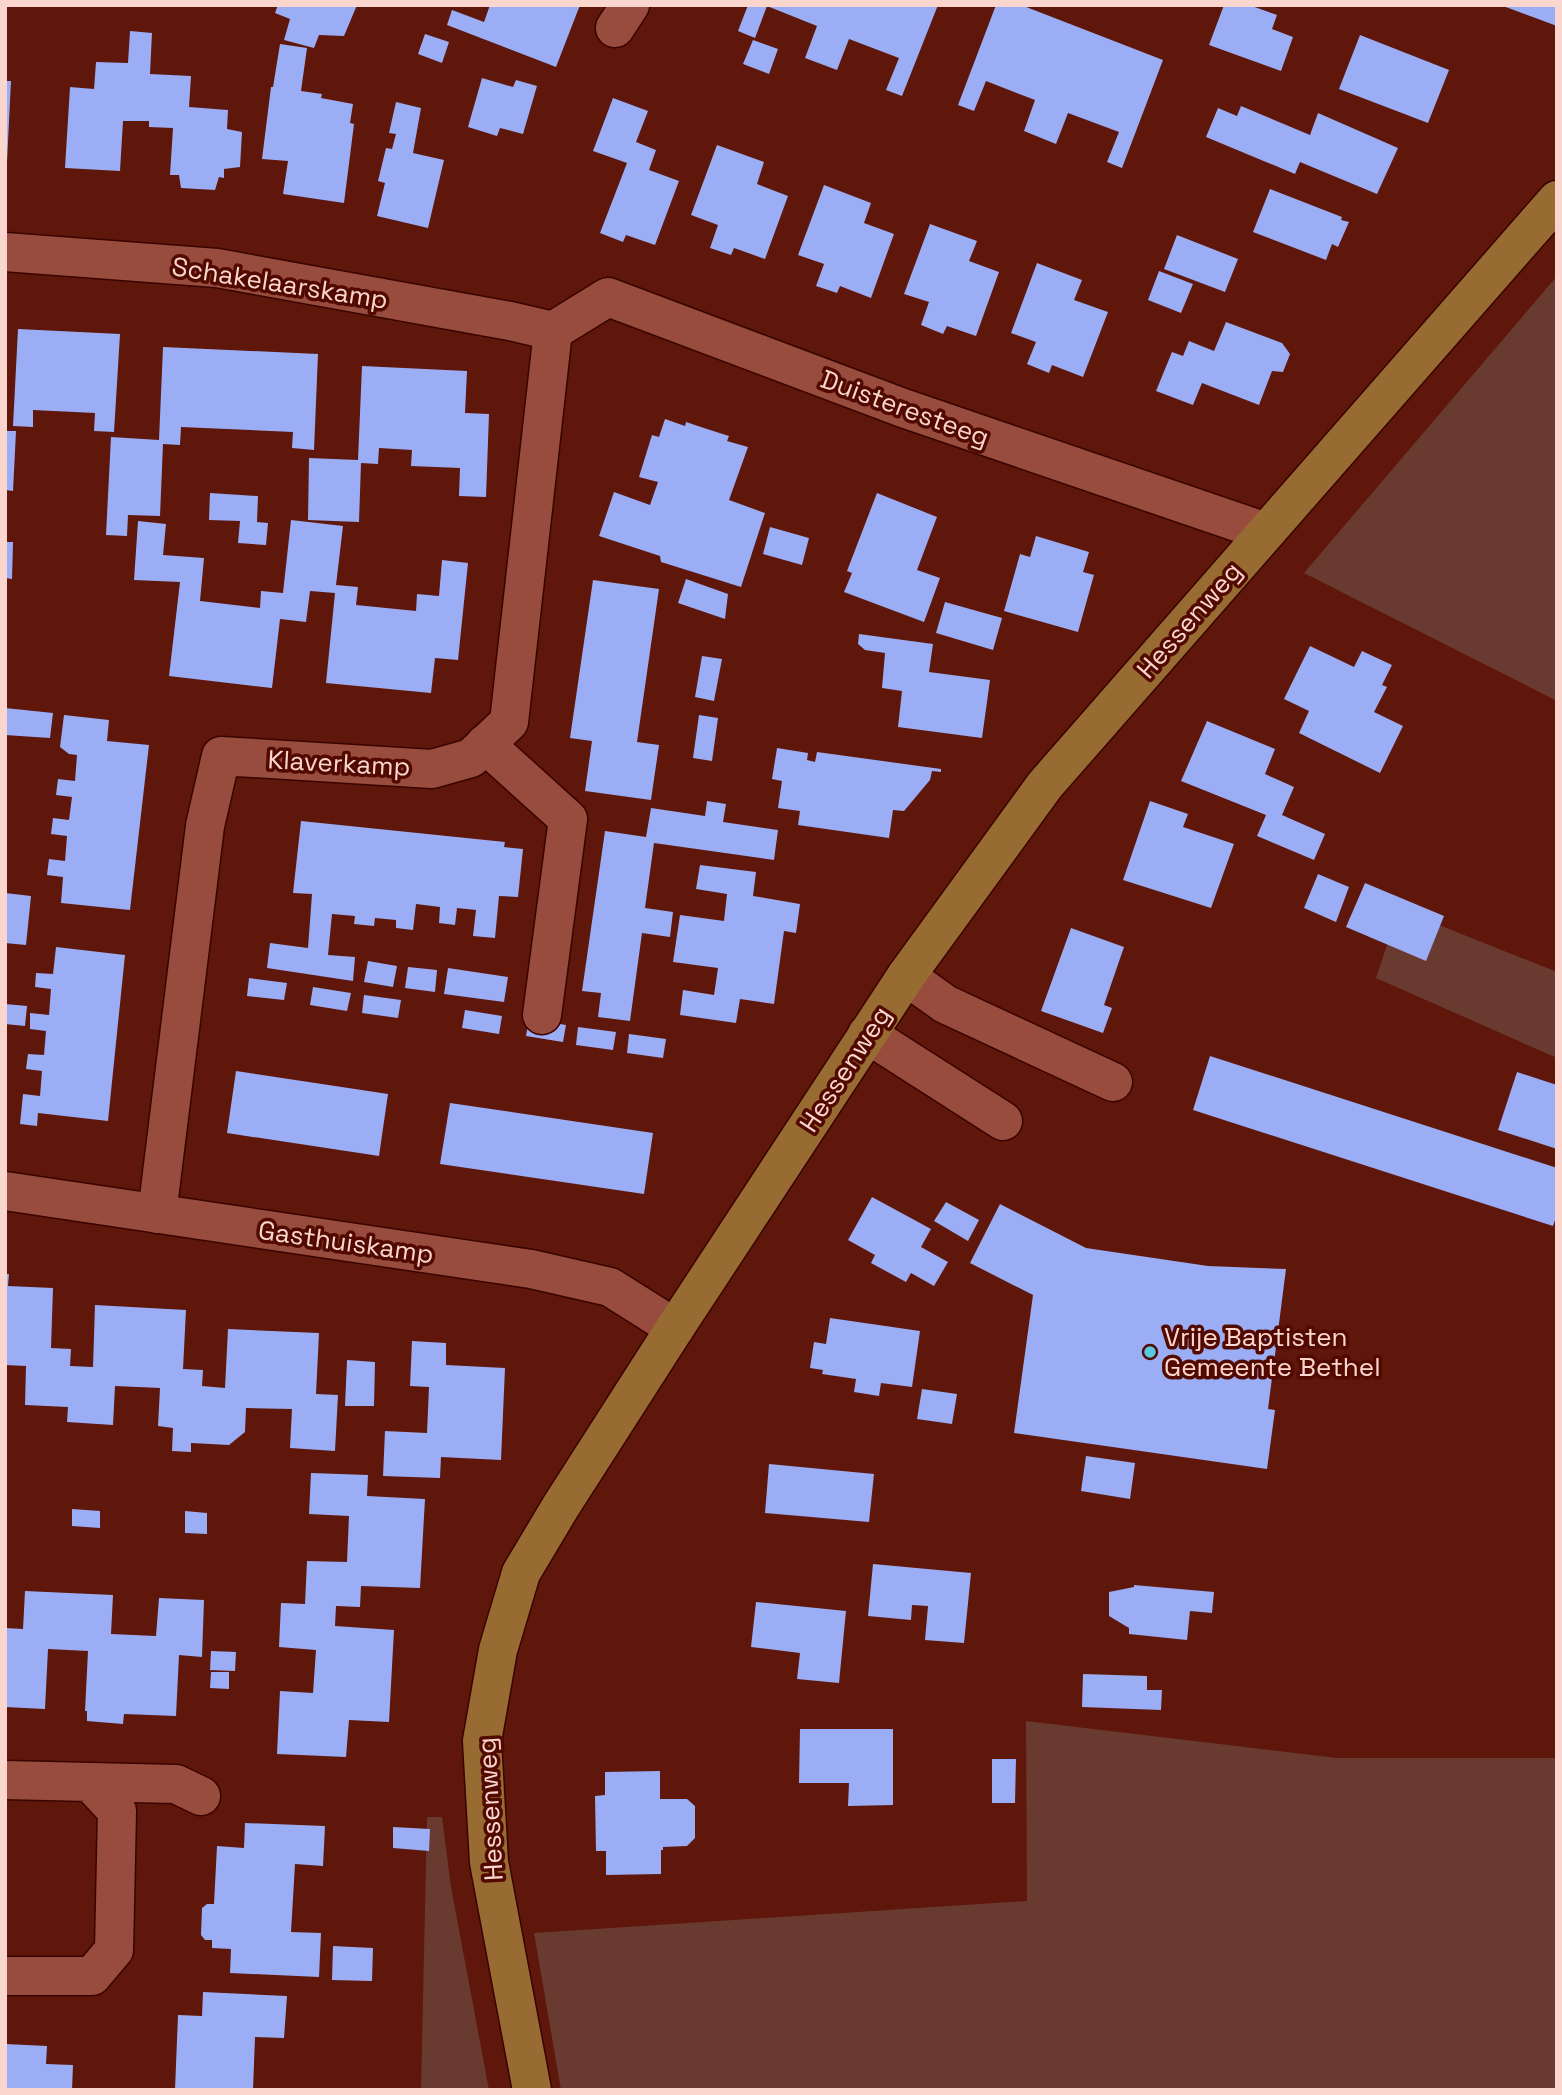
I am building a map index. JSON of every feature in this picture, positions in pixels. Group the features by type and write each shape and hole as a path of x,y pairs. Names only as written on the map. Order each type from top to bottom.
{"main road":[{"name":"Hessenweg","path":"532,2090 489,1863 482,1741 498,1650 521,1573 675,1328 867,1034 1045,785 1557,200"}],"street":[{"name":"Schakelaarskamp","path":"5,252 217,268 553,331"},
{"name":"Duisteresteeg","path":"553,331 608,298 903,408 1266,532"},
{"name":"Klaverkamp","path":"157,1214 205,826 221,757 432,769 471,758 509,722 553,331"},
{"path":"485,744 568,819 542,1014"},
{"path":"906,976 945,1004 1113,1082"},
{"path":"867,1034 1003,1121"},
{"name":"Gasthuiskamp","path":"5,1191 531,1269 610,1287 675,1328"},
{"path":"5,1780 176,1784 201,1796"},
{"path":"5,1976 92,1976 114,1950 117,1811 90,1782"}],"shaded area":[{"path":"1557,276 1557,701 1304,573"},
{"path":"1399,909 1557,972 1557,1058 1376,978"},
{"path":"1026,1721 1337,1758 1557,1758 1557,2090 561,2090 534,1933 1027,1901"},
{"path":"427,1817 442,1817 451,1887 489,2090 421,2090"}],"building":[{"path":"278,5 357,5 344,36 319,35 314,48 284,40 290,19 275,13"},
{"path":"490,5 580,5 556,67 447,25 452,10 484,22"},
{"path":"748,5 938,5 902,96 886,90 899,58 849,39 837,70 805,58 817,26 767,6 755,38 738,31"},
{"path":"996,5 1021,5 1163,60 1122,168 1107,162 1119,132 1068,113 1056,144 1024,131 1035,100 986,81 974,111 958,105"},
{"path":"1224,5 1249,5 1277,15 1272,29 1293,37 1281,71 1209,45"},
{"path":"1557,5 1557,26 1503,6"},
{"path":"130,31 152,33 150,74 191,76 189,107 228,110 227,129 242,132 240,167 224,169 224,178 219,177 215,190 181,188 179,175 170,175 173,128 149,127 149,121 123,121 120,171 65,168 70,87 94,89 96,62 128,63"},
{"path":"425,34 449,42 442,63 418,54"},
{"path":"1360,35 1449,70 1428,123 1339,89"},
{"path":"753,40 778,49 769,74 743,64"},
{"path":"280,44 307,48 301,91 322,94 321,98 353,104 350,123 354,124 344,203 283,194 288,161 262,159 271,87"},
{"path":"482,78 513,87 516,80 537,86 523,134 500,128 497,136 468,127"},
{"path":"5,81 11,81 7,162 5,162"},
{"path":"613,98 648,111 636,142 656,150 649,170 679,181 655,245 626,235 623,242 600,233 627,163 593,151"},
{"path":"396,102 421,108 413,153 444,160 428,228 377,216 385,183 378,181 386,148 392,149 396,134 389,133"},
{"path":"1241,106 1310,135 1318,113 1398,148 1377,194 1300,162 1295,174 1206,137 1218,108 1237,116"},
{"path":"717,145 764,162 757,184 788,196 765,259 734,248 731,255 710,248 718,225 691,215"},
{"path":"824,185 871,203 864,223 894,234 871,298 840,286 837,293 816,286 824,264 798,255"},
{"path":"1270,189 1349,222 1338,247 1332,244 1326,260 1253,232"},
{"path":"930,224 977,241 969,261 999,272 976,336 947,326 943,334 921,325 929,302 904,294"},
{"path":"1177,235 1238,259 1225,292 1164,269"},
{"path":"1037,263 1082,280 1074,300 1108,312 1083,377 1052,365 1049,373 1027,364 1036,342 1011,333"},
{"path":"1159,271 1193,284 1181,313 1148,300"},
{"path":"1226,322 1282,343 1290,354 1283,372 1272,371 1259,405 1202,383 1193,405 1156,391 1172,352 1183,356 1189,341 1214,351"},
{"path":"18,329 120,334 114,432 94,431 95,413 33,410 33,427 13,426"},
{"path":"163,347 318,354 314,450 292,448 293,432 181,427 180,445 163,444 160,516 128,515 127,536 106,535 111,437 159,440"},
{"path":"362,366 467,371 465,413 489,414 486,497 459,496 460,468 411,466 412,450 379,448 378,464 361,463 359,522 308,520 309,458 358,460"},
{"path":"665,419 685,426 686,422 729,436 727,441 748,447 729,500 765,513 741,587 661,562 660,556 599,536 614,492 650,505 658,482 639,477 652,435 659,437"},
{"path":"5,431 16,431 13,491 5,490"},
{"path":"210,493 258,496 257,522 268,523 266,545 238,543 240,521 209,520"},
{"path":"877,493 937,517 917,570 940,578 924,622 844,592 852,573 847,571"},
{"path":"291,520 343,526 336,585 358,587 356,605 416,611 417,594 439,596 442,560 468,563 458,660 435,658 431,693 326,683 335,593 310,591 306,622 280,619 272,688 169,676 180,582 134,580 138,521 166,524 163,555 204,558 200,601 260,608 261,591 283,593"},
{"path":"770,527 809,538 802,565 763,554"},
{"path":"1036,536 1089,552 1083,572 1094,575 1078,632 1004,611 1020,554 1030,557"},
{"path":"5,542 13,542 12,579 5,578"},
{"path":"686,579 728,594 725,619 678,603"},
{"path":"593,580 659,589 637,742 659,745 651,800 585,791 592,741 570,738"},
{"path":"945,602 1002,618 993,650 936,633"},
{"path":"859,634 933,644 929,672 990,680 982,738 898,727 902,691 882,688 885,653 865,650 858,644"},
{"path":"1310,646 1354,667 1362,651 1392,665 1382,685 1387,687 1374,712 1403,726 1380,773 1299,733 1309,711 1284,699"},
{"path":"702,656 722,659 714,701 695,697"},
{"path":"5,708 53,713 50,738 5,735"},
{"path":"64,715 109,720 107,741 149,745 130,910 61,903 63,877 47,875 49,859 65,861 67,836 51,834 53,818 69,820 72,797 56,795 58,779 75,781 77,755 69,754 60,747"},
{"path":"699,715 718,718 712,761 693,758"},
{"path":"1207,721 1275,749 1265,774 1294,787 1282,815 1325,834 1314,860 1257,836 1266,815 1181,781"},
{"path":"777,748 808,753 807,760 815,762 817,752 941,769 941,772 932,771 930,780 904,811 893,810 889,838 798,825 800,811 778,808 782,781 772,779"},
{"path":"707,801 726,804 723,822 778,830 774,860 654,843 645,908 673,912 670,937 642,933 630,1021 598,1017 601,993 582,991 605,831 646,837 651,808 705,816"},
{"path":"1150,801 1188,814 1183,827 1234,844 1211,908 1123,880"},
{"path":"301,821 505,842 504,847 523,849 518,897 499,896 495,938 473,936 476,910 457,908 455,925 439,923 440,907 416,904 413,930 396,928 396,920 375,918 374,926 354,924 355,916 332,914 328,955 355,957 353,981 267,968 270,943 308,948 312,894 293,893"},
{"path":"700,865 756,872 753,896 800,904 796,933 784,931 774,1004 740,999 736,1023 680,1015 683,990 714,995 718,968 673,962 680,915 724,921 727,894 696,889"},
{"path":"1318,874 1349,887 1336,922 1304,908"},
{"path":"1365,883 1444,916 1426,961 1346,927"},
{"path":"5,893 31,896 26,945 5,943"},
{"path":"1071,928 1124,947 1104,1005 1112,1008 1103,1033 1041,1011"},
{"path":"56,947 125,955 108,1121 38,1113 37,1126 20,1124 23,1094 40,1096 42,1071 26,1069 28,1054 44,1055 46,1031 30,1029 30,1013 49,1015 51,989 35,987 36,973 53,974"},
{"path":"368,961 397,966 393,987 364,982"},
{"path":"408,967 437,970 435,992 405,988"},
{"path":"448,968 508,977 504,1002 444,994"},
{"path":"249,978 287,983 284,1000 247,996"},
{"path":"313,987 351,993 347,1011 310,1005"},
{"path":"364,995 401,1000 398,1018 362,1013"},
{"path":"5,1004 27,1006 25,1026 5,1024"},
{"path":"465,1010 502,1016 499,1034 462,1028"},
{"path":"529,1019 566,1025 563,1042 526,1036"},
{"path":"578,1027 616,1032 613,1050 576,1045"},
{"path":"629,1034 666,1039 663,1058 627,1053"},
{"path":"1210,1056 1557,1168 1557,1214 1553,1226 1193,1110"},
{"path":"236,1071 388,1094 379,1156 227,1133"},
{"path":"1517,1072 1557,1085 1557,1149 1498,1130"},
{"path":"450,1103 653,1133 644,1194 440,1164"},
{"path":"872,1197 931,1229 921,1247 948,1262 934,1286 911,1273 906,1282 871,1263 875,1255 848,1240"},
{"path":"946,1202 979,1220 968,1241 934,1221"},
{"name":"Vrije Baptisten Gemeente Bethel","path":"1000,1204 1086,1248 1208,1266 1286,1269 1268,1409 1275,1410 1267,1469 1014,1433 1033,1295 970,1263"},
{"path":"5,1274 9,1274 8,1286 53,1288 51,1348 71,1349 70,1366 93,1367 95,1305 186,1310 183,1369 203,1370 202,1386 225,1388 228,1329 319,1333 316,1394 338,1395 335,1451 290,1448 292,1409 246,1408 245,1432 229,1445 191,1443 191,1452 172,1451 173,1428 158,1426 160,1388 115,1386 113,1425 67,1422 68,1407 25,1405 26,1366 5,1365"},
{"path":"830,1318 920,1331 912,1387 881,1383 879,1396 854,1392 856,1379 822,1374 823,1370 810,1368 814,1342 826,1344"},
{"path":"412,1341 446,1343 446,1365 505,1368 501,1460 441,1457 440,1478 383,1476 385,1431 427,1433 429,1387 410,1386"},
{"path":"347,1360 375,1362 374,1406 345,1406"},
{"path":"922,1389 957,1394 952,1424 917,1419"},
{"path":"1086,1456 1135,1463 1130,1499 1081,1491"},
{"path":"769,1464 874,1474 869,1522 765,1513"},
{"path":"311,1473 368,1475 367,1496 425,1499 420,1588 361,1586 360,1607 336,1606 335,1626 394,1630 389,1722 349,1720 346,1757 277,1754 280,1691 313,1693 316,1650 279,1647 281,1603 305,1604 307,1561 347,1562 349,1516 309,1514"},
{"path":"72,1509 100,1511 100,1528 72,1526"},
{"path":"185,1511 207,1513 207,1534 185,1533"},
{"path":"873,1564 971,1573 964,1643 925,1640 928,1606 912,1605 911,1620 868,1616"},
{"path":"1134,1585 1214,1592 1212,1613 1190,1611 1187,1640 1129,1634 1129,1628 1109,1616 1109,1592"},
{"path":"25,1591 113,1595 111,1634 156,1636 159,1598 204,1600 202,1657 179,1655 176,1716 124,1714 123,1724 87,1721 85,1711 88,1651 48,1649 45,1709 5,1707 5,1628 23,1629"},
{"path":"756,1602 846,1611 839,1683 797,1679 800,1653 751,1647"},
{"path":"211,1651 236,1652 235,1671 210,1670"},
{"path":"211,1672 229,1672 229,1689 210,1688"},
{"path":"1083,1674 1147,1676 1147,1690 1162,1690 1161,1710 1082,1707"},
{"path":"800,1729 893,1729 893,1805 848,1806 849,1783 799,1783"},
{"path":"992,1759 1016,1759 1015,1803 992,1803"},
{"path":"660,1771 660,1799 687,1799 695,1806 695,1838 687,1846 663,1847 661,1874 606,1875 606,1851 596,1851 595,1796 605,1795 605,1772"},
{"path":"245,1823 325,1826 323,1866 295,1864 291,1932 321,1933 319,1977 230,1973 231,1949 212,1948 212,1940 205,1940 201,1935 202,1908 207,1904 214,1904 217,1846 244,1848"},
{"path":"393,1827 430,1829 429,1851 393,1848"},
{"path":"333,1946 373,1948 372,1981 332,1980"},
{"path":"203,1992 287,1996 284,2038 255,2037 253,2090 175,2090 178,2015 202,2016"},
{"path":"5,2044 47,2046 46,2064 73,2065 72,2090 5,2090"}],"place":[{"name":"Vrije Baptisten Gemeente Bethel","path":"1150,1352"}]}
